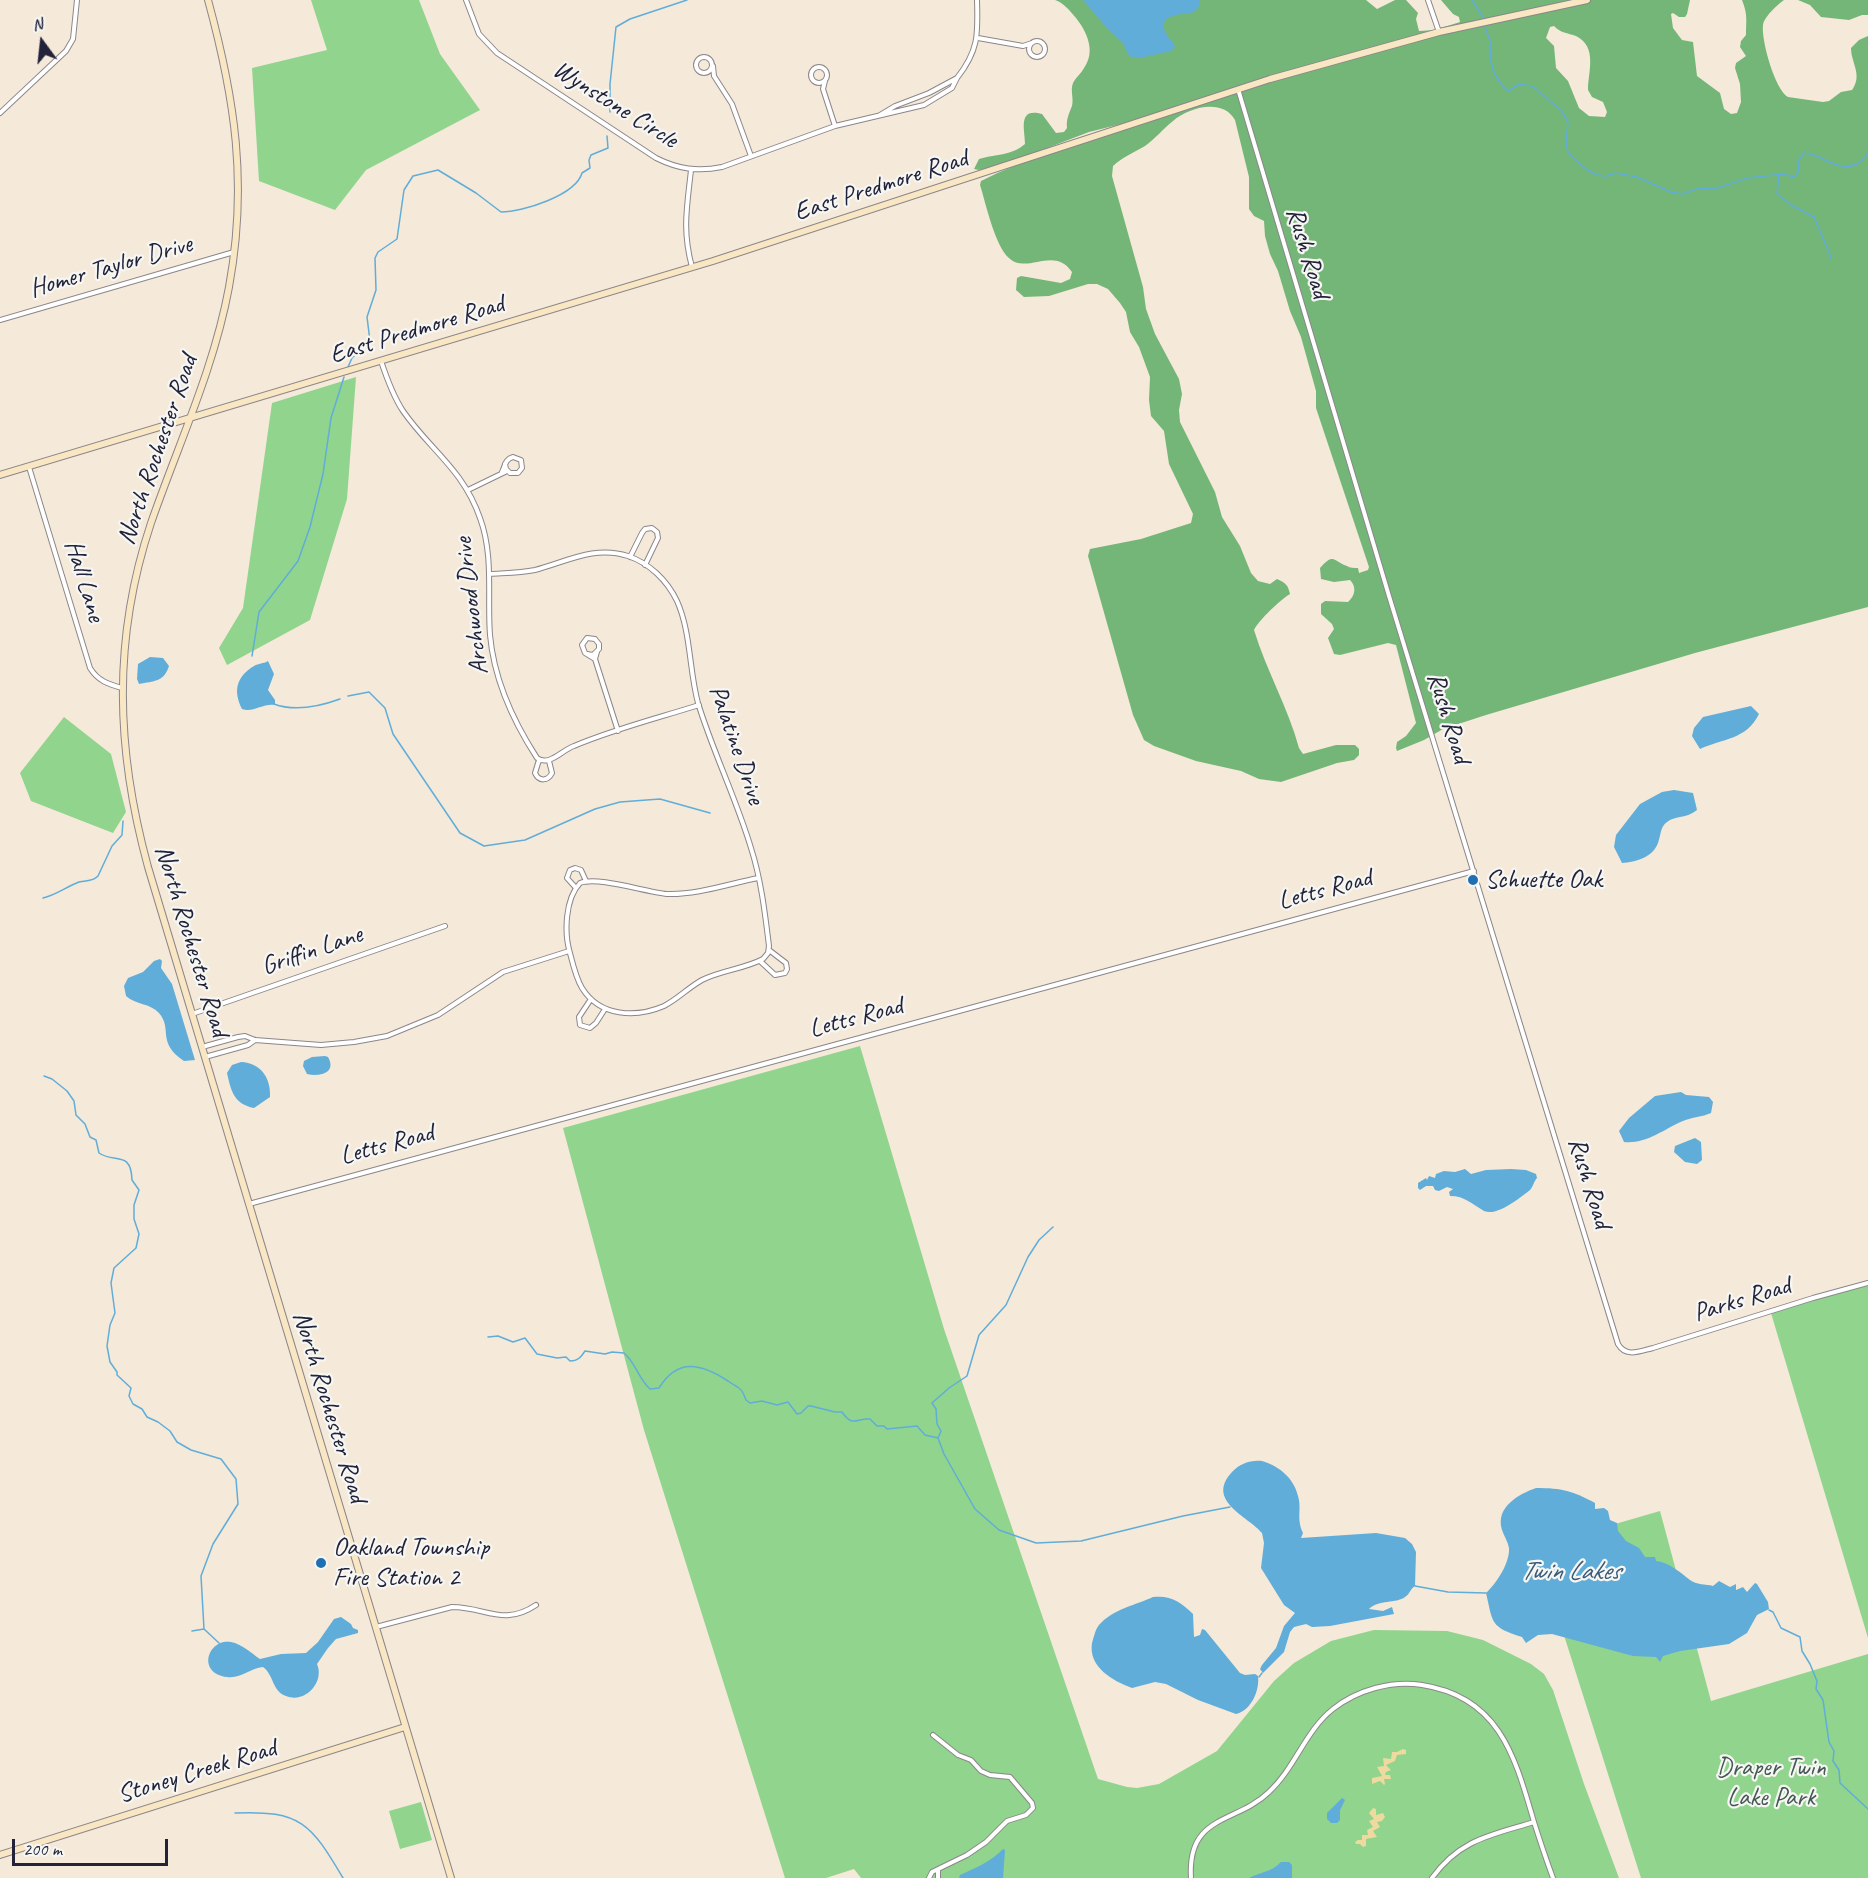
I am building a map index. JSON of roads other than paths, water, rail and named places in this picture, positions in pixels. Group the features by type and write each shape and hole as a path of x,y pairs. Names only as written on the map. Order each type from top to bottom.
{"street":[{"path":"0,113 66,51 73,39 77,0"},
{"name":"North Rochester Road","path":"208,0 230,91 237,137 238,191 234,252 230,284 219,330 151,524 136,576 123,656 122,722 133,807 148,867 451,1878"},
{"name":"Wynstone Circle","path":"466,0 480,33 497,53 656,158 670,165 691,170 713,169 835,126 880,114 908,111 932,102 952,88 971,57 978,38 977,0"},
{"path":"1428,0 1439,32"},
{"name":"East Predmore Road","path":"0,475 692,267 1238,89 1439,32 1587,0"},
{"path":"978,38 1023,46 1037,41 1042,42 1045,52 1039,58 1034,57 1023,46"},
{"path":"1030,53 1029,48 1032,43"},
{"path":"714,76 700,72 696,68 696,63 700,58 710,59 714,76 732,104 751,156"},
{"path":"705,73 713,66"},
{"path":"823,89 827,72 817,67 810,74 812,80 823,89 835,126"},
{"name":"Wynstone Circle","path":"880,114 957,78"},
{"path":"816,83 826,80"},
{"name":"Rush Road","path":"1238,89 1389,596 1613,1331 1622,1350 1628,1353"},
{"path":"691,170 685,228 692,267"},
{"name":"Homer Taylor Drive","path":"0,320 234,252"},
{"name":"Archwood Drive","path":"381,361 389,385 404,412 454,469 468,490 480,516 487,539 490,574 490,637 498,678 515,722 539,760 535,773 540,779 551,776 549,761 576,745 699,705"},
{"path":"468,490 502,472 516,474 520,471 522,463 519,458 508,459 502,472"},
{"path":"505,464 510,473"},
{"name":"Hall Lane","path":"29,466 90,668 95,676 104,683 122,688"},
{"path":"630,557 642,532 652,528 657,532 658,538 645,565"},
{"name":"Palatine Drive","path":"490,574 517,573 588,554 608,553 630,557 645,565 663,580 682,614 699,705 752,850 769,950 786,963 787,969 782,975 775,975 760,961"},
{"path":"595,659 582,648 587,638 598,641 599,646 595,659 618,731"},
{"path":"587,654 593,655 597,652"},
{"path":"539,760 549,761"},
{"path":"576,888 567,878 570,870 575,868 580,870 586,881"},
{"name":"Letts Road","path":"249,1204 1474,871"},
{"path":"758,878 678,894 658,893 586,881 580,883 576,888 566,930 569,951 577,979 591,999 605,1009 626,1014 652,1010 673,1001 709,977 760,961 766,957 769,950"},
{"name":"Griffin Lane","path":"192,1014 445,926"},
{"path":"202,1047 245,1036 255,1040 321,1045 354,1042 387,1035 438,1015 502,972 569,951"},
{"path":"591,999 579,1017 580,1025 590,1028 605,1009"},
{"path":"205,1057 248,1045 255,1040"},
{"name":"Parks Road","path":"1628,1353 1653,1348 1868,1283"},
{"path":"375,1627 452,1607 465,1607 498,1616 510,1616 525,1612 536,1605"},
{"path":"1191,1878 1194,1848 1199,1837 1210,1826 1259,1800 1271,1791 1311,1732 1332,1710 1351,1697 1394,1684 1407,1683 1444,1689 1465,1698 1485,1713 1504,1738 1513,1755 1553,1878"},
{"name":"Stoney Creek Road","path":"0,1855 405,1727"},
{"path":"929,1878 932,1872 938,1871 978,1848 1007,1821 1028,1814 1033,1807 1011,1777 990,1775 981,1771 971,1760 958,1755 933,1736"},
{"path":"1432,1878 1449,1856 1472,1842 1534,1822"},
{"path":"938,1871 938,1878"}],"water":[{"path":"1083,0 1199,0 1200,5 1194,12 1172,16 1164,23 1167,35 1175,47 1171,51 1140,58 1129,56 1123,43"},
{"path":"150,657 163,658 169,666 167,671 158,680 139,684 138,664"},
{"path":"268,661 274,674 268,690 275,700 275,705 250,710 242,709 237,690 240,680 248,670"},
{"path":"1751,706 1759,714 1748,729 1734,737 1700,749 1692,736 1694,728 1703,717"},
{"path":"1674,790 1693,793 1697,810 1665,824 1656,848 1648,855 1638,860 1622,863 1614,847 1616,835 1640,804 1662,792"},
{"path":"160,959 161,968 172,984 195,1060 184,1061 170,1048 165,1025 159,1013 126,996 124,986 128,978 143,972 154,961"},
{"path":"325,1056 330,1062 326,1073 307,1074 303,1066 304,1061 312,1057"},
{"path":"241,1062 254,1065 267,1078 269,1084 270,1097 254,1108 238,1100 230,1086 227,1073 232,1065"},
{"path":"1681,1092 1686,1095 1709,1097 1713,1102 1711,1113 1683,1121 1647,1139 1624,1142 1619,1131 1629,1118 1655,1096"},
{"path":"1695,1138 1701,1142 1702,1160 1697,1164 1685,1162 1674,1152 1675,1146"},
{"path":"1465,1169 1471,1174 1486,1170 1526,1170 1536,1174 1537,1178 1530,1190 1521,1197 1502,1209 1489,1212 1464,1199 1450,1196 1449,1192 1453,1189 1447,1187 1439,1191 1433,1186 1426,1186 1420,1190 1418,1188 1418,1183 1426,1178 1427,1180 1429,1176 1435,1178 1436,1174 1444,1171 1455,1172"},
{"path":"1262,1461 1280,1470 1293,1484 1299,1501 1303,1533 1301,1538 1376,1533 1405,1538 1416,1552 1415,1586 1407,1596 1378,1604 1369,1609 1383,1611 1392,1607 1394,1614 1330,1626 1312,1627 1306,1624 1294,1627 1290,1632 1284,1652 1263,1673 1260,1669 1262,1665 1276,1648 1284,1626 1295,1613 1284,1605 1261,1568 1264,1543 1262,1533 1232,1507 1223,1491 1225,1482 1235,1469 1246,1463"},
{"name":"Twin Lakes","path":"1536,1488 1567,1491 1595,1503 1595,1509 1604,1508 1608,1511 1610,1520 1617,1523 1618,1531 1626,1541 1639,1548 1645,1557 1655,1557 1656,1561 1669,1565 1692,1582 1713,1586 1719,1581 1730,1587 1736,1584 1736,1590 1743,1587 1747,1592 1755,1583 1757,1584 1768,1602 1769,1609 1757,1615 1747,1633 1729,1644 1680,1651 1663,1656 1660,1662 1656,1657 1633,1656 1552,1634 1538,1635 1526,1643 1522,1637 1498,1627 1492,1617 1486,1593 1502,1573 1509,1554 1501,1522 1505,1508 1516,1498"},
{"path":"1153,1597 1170,1598 1184,1606 1193,1614 1194,1637 1200,1635 1202,1629 1205,1630 1240,1673 1258,1676 1256,1693 1246,1709 1236,1714 1198,1700 1166,1684 1155,1682 1132,1688 1110,1677 1098,1666 1092,1652 1092,1643 1099,1625 1118,1611"},
{"path":"341,1617 358,1630 358,1633 336,1639 317,1664 319,1671 316,1684 312,1690 300,1697 293,1698 281,1694 263,1667 232,1677 217,1674 211,1669 209,1656 211,1650 223,1642 239,1645 260,1659 281,1654 306,1653 318,1642 334,1619"},
{"path":"1342,1798 1345,1800 1340,1810 1340,1820 1337,1823 1331,1823 1327,1819 1327,1813"},
{"path":"1003,1849 1005,1850 1003,1878 959,1878 960,1875 988,1861"},
{"path":"1281,1862 1289,1862 1292,1865 1292,1878 1249,1878 1270,1870"}],"waterway":[{"path":"610,112 610,84 616,27 630,19 687,0"},
{"path":"1472,0 1484,19"},
{"path":"1485,27 1490,41 1494,73 1502,85 1508,91 1519,84 1532,86 1561,110 1568,122 1566,142 1568,153 1586,169 1597,175 1606,176 1616,173 1637,177 1671,192 1682,194 1697,189 1717,188 1748,178 1783,174 1794,177 1798,172 1799,160 1804,153 1844,166 1860,162 1868,153"},
{"path":"348,367 352,358 370,341 367,317 376,290 375,258 378,252 397,239 404,190 413,176 438,170 476,193 501,212 522,209 548,201 570,188 578,181 582,173 590,168 591,155 608,148 607,136"},
{"path":"1779,175 1777,194 1791,205 1814,217 1831,258"},
{"path":"252,656 259,612 298,561 310,527 323,474 331,418 344,377"},
{"path":"348,696 369,692 385,708 393,734 460,833 484,846 525,840 595,809 620,802 660,799 710,813"},
{"path":"274,704 290,708 307,708 340,699"},
{"path":"43,898 79,882 96,878 112,846 122,835 123,821"},
{"path":"44,1076 52,1079 67,1091 74,1101 76,1115 85,1124 90,1137 96,1140 99,1153 121,1159 129,1165 132,1180 139,1190 134,1205 134,1219 139,1234 136,1248 114,1268 111,1283 115,1313 110,1325 107,1346 110,1362 117,1375 131,1388 129,1396 133,1404 142,1409 147,1417 170,1431 177,1442 191,1450 221,1459 236,1479 238,1504 213,1544 201,1576 204,1629"},
{"path":"1053,1227 1039,1240 1028,1257 1006,1305 979,1335 967,1376 932,1403 936,1409 937,1424 941,1431 938,1438 944,1454 975,1509 999,1530 1036,1543 1081,1541 1230,1507"},
{"path":"488,1337 498,1336 513,1342 525,1338 537,1354 557,1358 566,1357 570,1361 579,1358 585,1351 605,1354 624,1353 650,1389 659,1388 674,1371 682,1368 700,1368 718,1375 739,1388 750,1403 762,1401 777,1405 788,1402 797,1414 811,1406 842,1412 852,1421 870,1419 877,1426 884,1426 887,1429 917,1426 925,1435 938,1438"},
{"path":"1415,1586 1448,1592 1486,1593"},
{"path":"1769,1610 1773,1612 1781,1628 1800,1637 1802,1651 1810,1664 1817,1681 1816,1689 1823,1700 1829,1742 1834,1751 1833,1761 1839,1770 1840,1783 1868,1809"},
{"path":"192,1631 204,1629 219,1643"},
{"path":"1259,1677 1262,1673"},
{"path":"235,1813 275,1814 302,1824 322,1845 343,1878"}],"place":[{"name":"Schuette Oak","path":"1473,880"},
{"name":"Oakland Township Fire Station 2","path":"321,1563"}],"park label":[{"name":"Draper Twin Lake Park","path":"1771,1783"}]}
